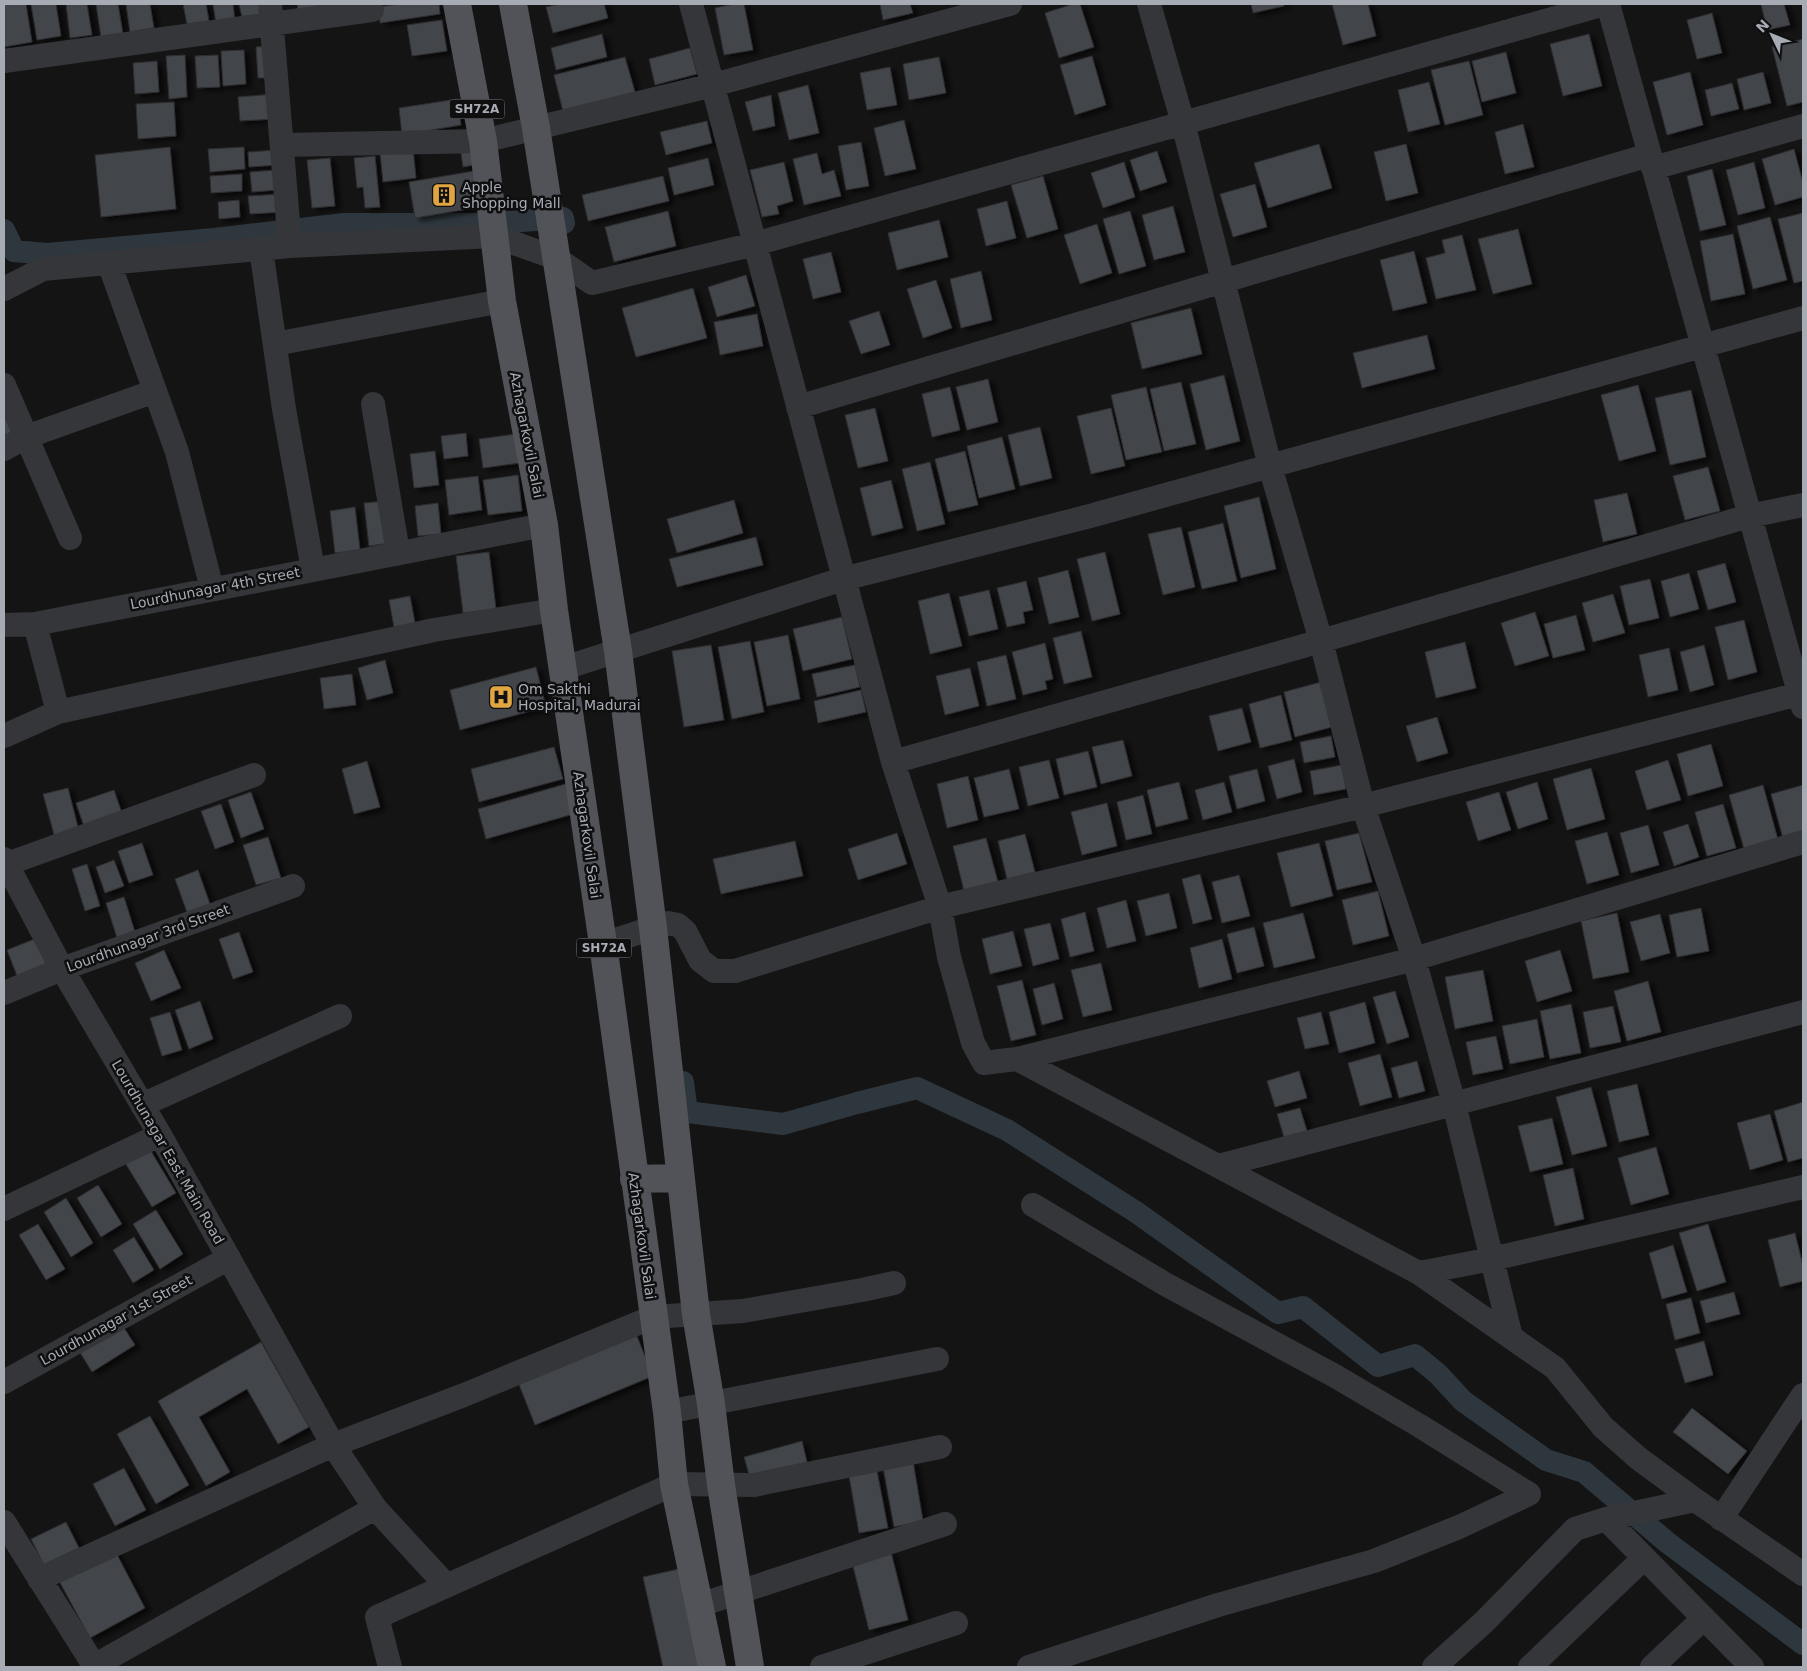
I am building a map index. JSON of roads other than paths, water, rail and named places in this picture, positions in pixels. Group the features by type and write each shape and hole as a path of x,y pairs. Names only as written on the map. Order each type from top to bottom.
{"main road":[{"name":"Azhagarkovil Salai","path":"457,4 483,141 502,301 544,525 554,610 603,944 667,1412 674,1484 712,1667"},
{"path":"514,4 623,649 660,926 680,1178 696,1314 712,1404 721,1484 750,1667"},
{"path":"634,1179 680,1178"}],"street":[{"path":"691,4 893,762 940,908 949,957 973,1043 984,1063 1017,1059 1414,959 1803,842"},
{"path":"282,145 483,141 713,86 1010,4"},
{"path":"1149,4 1183,123 1270,466 1322,641 1363,806 1414,959 1454,1104 1511,1337"},
{"path":"6,281 43,269 261,249 289,236 493,227 557,259 592,283 755,244 1606,4 1749,516 1802,698 940,908 735,971 714,971 700,960 686,931 678,925 660,926 603,944"},
{"path":"4,61 271,14 372,10"},
{"path":"271,14 289,236"},
{"path":"798,407 1223,281 1651,161 1803,126"},
{"path":"261,249 284,408 313,569"},
{"path":"109,263 177,452 212,589"},
{"path":"275,344 502,301"},
{"path":"564,668 843,578 1090,516 1803,318"},
{"path":"4,385 70,538"},
{"path":"4,449 26,437 155,391"},
{"path":"373,404 398,552"},
{"path":"893,762 1322,641 1749,516 1803,505"},
{"name":"Lourdhunagar 4th Street","path":"4,625 35,624 544,525"},
{"path":"4,736 58,712 434,630 554,610"},
{"path":"35,624 58,712"},
{"path":"5,863 254,775"},
{"name":"Lourdhunagar East Main Road","path":"5,863 62,969 160,1135 332,1445 375,1508 446,1585"},
{"name":"Lourdhunagar 3rd Street","path":"4,994 62,969 293,886"},
{"path":"1218,1166 1803,1012"},
{"path":"142,1105 340,1016"},
{"path":"1017,1059 1419,1274 1555,1368 1603,1427 1638,1458 1695,1500 1803,1574"},
{"path":"4,1209 160,1135"},
{"path":"1419,1274 1492,1259 1803,1187"},
{"path":"1029,1667 1218,1605 1374,1560 1459,1527 1529,1494 1420,1426 1334,1376 1165,1284 1033,1205"},
{"name":"Lourdhunagar 1st Street","path":"4,1382 229,1258"},
{"path":"39,1579 332,1445 464,1395 653,1317 743,1311 894,1283"},
{"path":"667,1412 937,1359"},
{"path":"1721,1518 1803,1395"},
{"path":"390,1667 377,1617 674,1484 754,1485 940,1447"},
{"path":"1434,1667 1484,1622 1576,1529 1615,1517 1695,1500"},
{"path":"4,1522 95,1667 375,1508"},
{"path":"1615,1517 1644,1558 1752,1667"},
{"path":"700,1605 946,1524"},
{"path":"1530,1667 1644,1558"},
{"path":"1652,1667 1704,1618"},
{"path":"822,1667 956,1623"}],"waterway":[{"path":"4,230 14,251 47,254 214,239 344,224 481,224 563,218 564,223"},
{"path":"683,1082 687,1112 783,1124 917,1088 1007,1130 1136,1212 1278,1313 1303,1307 1378,1366 1415,1355 1438,1374 1463,1401 1546,1460 1584,1472 1668,1543 1803,1644"}],"place":[{"name":"Apple Shopping Mall","path":"444,195"},
{"name":"Om Sakthi Hospital, Madurai","path":"501,697"}]}
